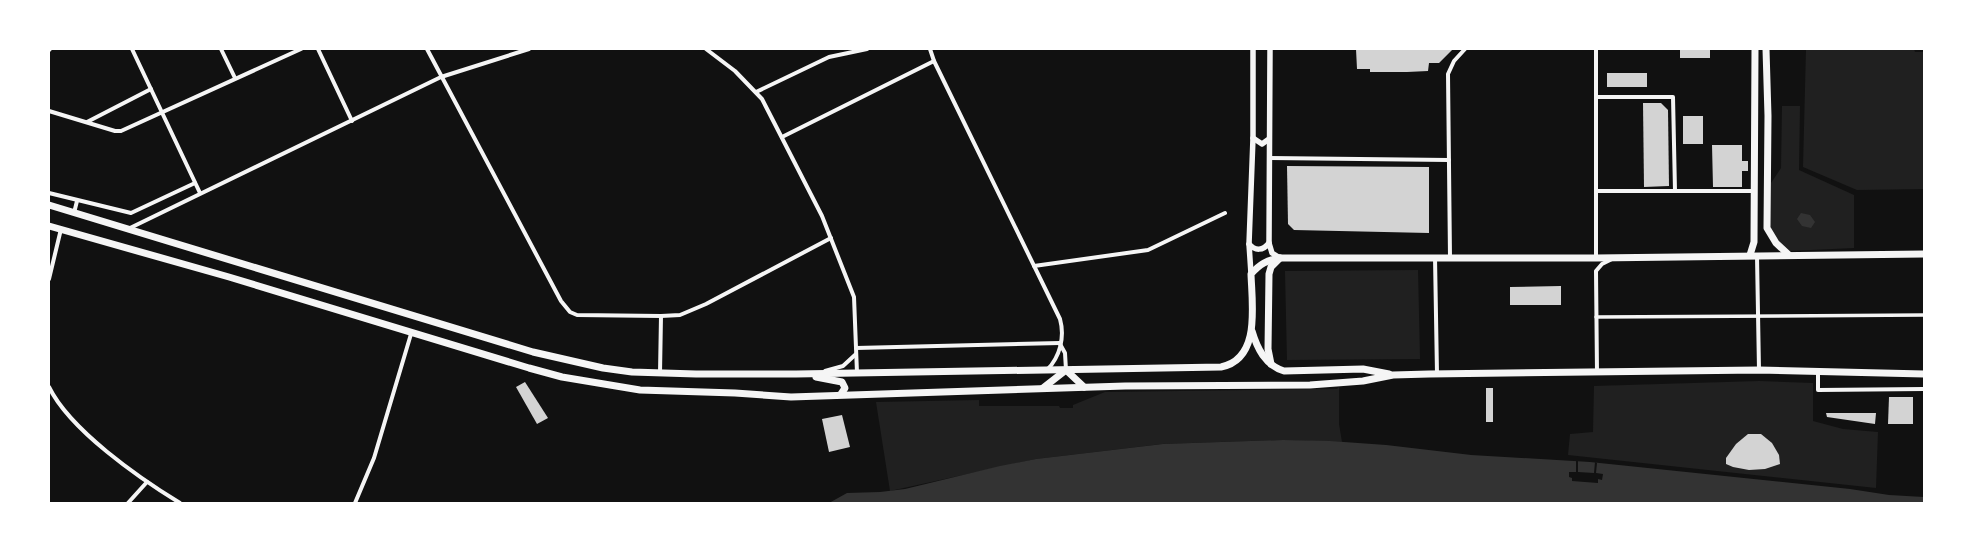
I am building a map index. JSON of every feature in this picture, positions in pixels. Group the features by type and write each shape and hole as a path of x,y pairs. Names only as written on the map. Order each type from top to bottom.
{"main road":[{"path":"1754,255 1755,49"},
{"path":"1766,49 1768,116 1767,228 1776,243 1789,255"},
{"path":"49,205 130,228 268,272 533,352 603,368 660,373 796,374 1209,368 1228,366 1243,354 1252,331"},
{"path":"49,226 229,277 411,334 529,368 617,387 790,397 841,394 1084,387 1310,385 1351,382 1393,374"},
{"path":"1924,254 1596,258 1280,258 1267,260 1257,267 1251,274 1252,331 1260,351 1272,366 1284,371 1363,370 1393,374 1437,374 1759,370 1818,373 1924,374"},
{"path":"1272,366 1268,349 1269,274 1274,263 1280,258"},
{"path":"1066,370 1084,387"},
{"path":"1043,388 1066,370"},
{"path":"796,374 838,380 845,385 845,388 841,394"}],"street":[{"path":"132,49 200,193"},
{"path":"221,49 235,78"},
{"path":"49,111 115,131 121,131 301,49"},
{"path":"318,49 352,121"},
{"path":"427,49 565,307 570,312 577,315 680,315 831,238"},
{"path":"130,228 441,77 529,49"},
{"path":"706,49 735,71 756,92 766,105 822,216 854,297 857,373"},
{"path":"756,92 830,57 867,49"},
{"path":"930,49 934,62 1060,319 1062,330 1060,351 1055,362 1046,370"},
{"path":"1251,274 1249,244 1253,138 1253,49"},
{"path":"1270,49 1269,243 1271,252 1280,258"},
{"path":"1450,257 1448,74 1454,61 1465,49"},
{"path":"1596,49 1596,258"},
{"path":"782,138 934,62"},
{"path":"86,122 151,89"},
{"path":"1596,97 1673,98 1674,191"},
{"path":"1253,138 1262,144 1269,139"},
{"path":"1269,158 1449,160"},
{"path":"49,193 131,213 195,183"},
{"path":"1597,191 1754,191"},
{"path":"74,213 77,200"},
{"path":"1034,266 1148,250 1225,213"},
{"path":"49,279 61,230"},
{"path":"1249,244 1253,248 1259,249 1265,248 1269,243"},
{"path":"1924,254 1924,261"},
{"path":"1754,255 1758,316 1759,370"},
{"path":"1435,257 1437,374"},
{"path":"1597,373 1596,271 1602,264 1616,257"},
{"path":"1596,317 1924,315"},
{"path":"660,373 661,316"},
{"path":"355,503 374,458 411,334"},
{"path":"856,348 1060,343"},
{"path":"1060,343 1065,354 1066,370"},
{"path":"817,373 843,366 856,354"},
{"path":"1818,373 1818,390 1924,389"},
{"path":"49,387 53,396 92,439 147,482 180,503"},
{"path":"49,399 53,396"},
{"path":"128,503 147,482"}],"shaded area":[{"path":"1806,49 1914,49 1915,52 1924,52 1924,189 1857,190 1803,167"},
{"path":"1782,106 1800,106 1799,170 1854,195 1854,248 1790,251 1779,242 1771,230 1771,183 1781,168"},
{"path":"1801,213 1810,215 1815,222 1811,228 1802,226 1797,219"},
{"path":"1418,270 1420,359 1287,360 1285,271"},
{"path":"1759,381 1813,383 1813,421 1843,429 1878,432 1876,488 1568,455 1570,434 1593,432 1594,386"},
{"path":"1339,387 1339,424 1342,442 1283,440 1163,444 1036,459 890,491 876,402 979,400 979,406 1059,406 1060,408 1073,408 1073,405 1105,392 1337,389"},
{"path":"1283,440 1330,441 1386,445 1471,455 1590,462 1850,489 1889,495 1924,497 1924,503 829,503 847,493 880,492 905,489 1000,466 1036,459 1163,444"}],"pier":[{"path":"1576,461 1578,461 1578,472 1594,473 1595,462 1597,463 1596,473 1603,474 1602,480 1598,479 1598,483 1572,481 1572,478 1569,477 1569,472 1576,472"}],"building":[{"path":"1356,49 1453,49 1439,63 1429,63 1428,71 1370,72 1370,69 1357,69"},
{"path":"1680,49 1717,50 1710,50 1710,58 1680,58"},
{"path":"1607,73 1647,73 1647,87 1607,87"},
{"path":"1643,103 1661,103 1668,110 1669,186 1644,187"},
{"path":"1683,116 1703,116 1703,144 1683,144"},
{"path":"1712,145 1742,145 1742,161 1748,161 1748,171 1742,171 1742,187 1713,187"},
{"path":"1287,166 1429,167 1429,233 1294,230 1288,224"},
{"path":"1561,286 1561,305 1510,305 1510,287"},
{"path":"525,382 548,418 537,424 516,387"},
{"path":"1486,388 1493,388 1493,422 1486,422"},
{"path":"1889,397 1913,397 1913,424 1888,424"},
{"path":"1826,413 1876,413 1875,424 1827,417"},
{"path":"842,415 850,447 829,452 822,419"},
{"path":"1748,434 1761,434 1772,443 1779,455 1780,464 1765,469 1749,470 1726,464 1726,458 1736,444"}]}
